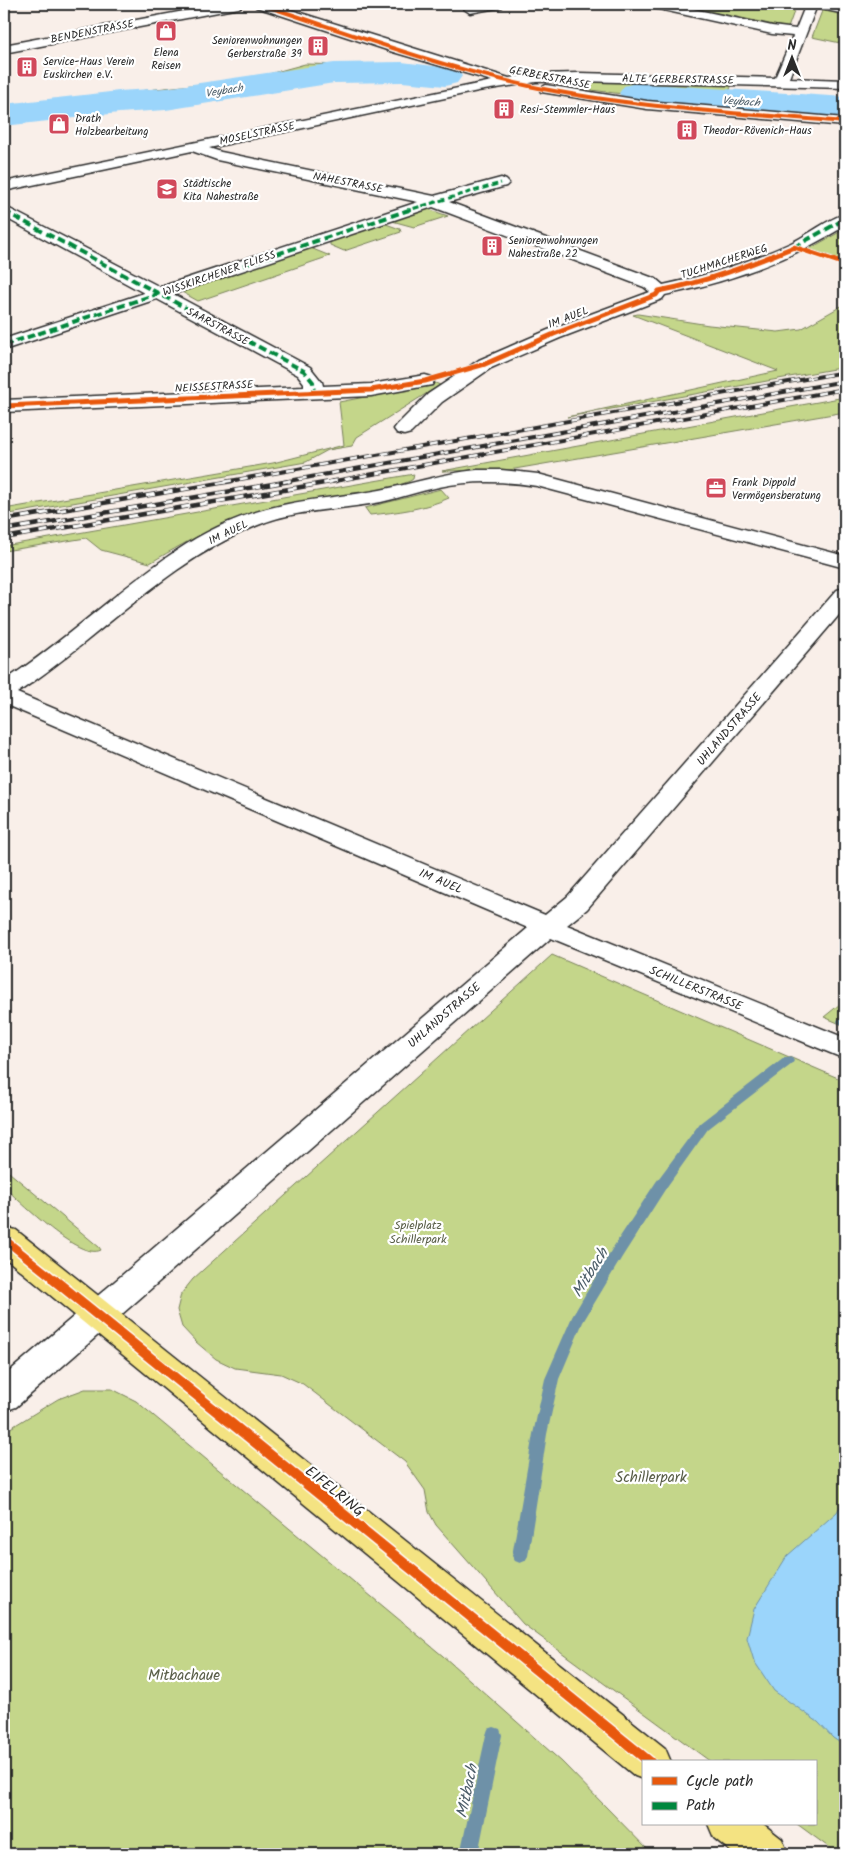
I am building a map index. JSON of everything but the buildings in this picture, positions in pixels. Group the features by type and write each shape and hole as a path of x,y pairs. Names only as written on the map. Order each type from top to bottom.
{"main road":[{"name":"EIFELRING","path":"4,1239 648,1760"},
{"path":"731,1826 766,1854"}],"street":[{"name":"BENDENSTRASSE","path":"4,49 239,4"},
{"name":"GERBERSTRASSE","path":"260,4 398,49 510,82 646,106 845,122"},
{"path":"470,10 498,4"},
{"path":"654,4 764,28 799,33"},
{"path":"781,81 799,33 813,4 845,10"},
{"name":"ALTE GERBERSTRASSE","path":"510,82 563,76 845,84"},
{"name":"MOSELSTRASSE","path":"4,186 510,82"},
{"name":"NAHESTRASSE","path":"194,147 217,156 394,191 435,201 501,183"},
{"path":"435,201 634,277 656,287 659,291"},
{"name":"WISSKIRCHENER FLIESS","path":"4,345 435,201"},
{"name":"SAARSTRASSE","path":"4,211 304,371 313,382 314,393"},
{"name":"TUCHMACHERWEG","path":"659,291 686,286 772,257 815,237 845,218"},
{"name":"IM AUEL","path":"404,429 435,398 485,364 554,334 656,295 659,291"},
{"name":"NEISSESTRASSE","path":"4,406 371,390 424,381"},
{"name":"IM AUEL","path":"4,691 44,666 165,568 189,552 238,525 267,515 372,498 451,479 498,476 538,480 845,562"},
{"name":"UHLANDSTRASSE","path":"4,1396 548,925 576,903 845,595"},
{"name":"IM AUEL","path":"4,696 548,925"},
{"name":"SCHILLERSTRASSE","path":"548,925 845,1050"}],"green space":[{"path":"676,4 797,4 798,5 788,28"},
{"path":"828,9 845,13 845,44 812,37 822,11"},
{"path":"305,64 437,69 448,78 401,75 365,77 162,103 4,119 4,106 254,78"},
{"path":"590,81 732,84 728,95 845,104 845,116 694,103 591,90"},
{"path":"425,208 448,216 414,227 392,221"},
{"path":"383,223 400,229 401,232 344,251 330,245 330,241"},
{"path":"845,229 845,261 809,249"},
{"path":"308,247 330,256 198,301 180,291"},
{"path":"845,304 845,367 567,417 778,371 633,315 638,314 709,325 778,332 801,329"},
{"path":"431,381 440,385 357,437 352,446 328,450 306,462 4,515 4,509 273,463 344,445 339,402 412,388"},
{"path":"845,397 845,412 509,470 442,471"},
{"path":"414,474 413,479 410,481 380,491 286,505 250,514 199,536 150,563 101,550 86,538 4,551 4,546"},
{"path":"441,489 449,498 420,507 370,515 365,508"},
{"name":"Schillerpark","path":"552,955 845,1081 845,1854 838,1854 800,1826 816,1826 816,1760 708,1760 523,1624 436,1525 429,1512 425,1490 405,1462 303,1384 281,1374 235,1368 216,1359 196,1342 182,1327 177,1310 181,1294 193,1279"},
{"path":"845,1000 845,1026 824,1017"},
{"path":"4,1168 101,1250 91,1251 79,1247 65,1239 36,1216 4,1187"},
{"name":"Mitbachaue","path":"85,1389 112,1389 136,1401 443,1656 562,1762 652,1854 4,1854 4,1432 58,1399"}],"water":[{"path":"845,1498 845,1746 833,1738 818,1722 774,1691 754,1661 747,1638 754,1609 787,1556 837,1512"}],"waterway":[{"name":"Veybach","path":"4,115 119,102 166,99 334,73 402,72 445,76"},
{"name":"Veybach","path":"636,93 845,108"},
{"name":"Mitbach","path":"520,1556 540,1434 552,1379 577,1321 617,1253 661,1185 704,1126 788,1061"},
{"name":"Mitbach","path":"469,1854 494,1735"}],"railway":[{"path":"224,482 845,372"},
{"path":"283,482 845,381"},
{"path":"329,482 845,389"},
{"path":"4,520 232,481"},
{"path":"4,530 290,481"},
{"path":"4,538 336,481"}],"marked path":[{"path":"814,4 845,10"},
{"path":"4,345 435,201 501,183"},
{"path":"4,211 304,371 313,382 314,393"},
{"path":"794,247 845,219"}],"cycle path":[{"path":"260,4 398,49 530,86 647,105 845,122"},
{"path":"4,406 371,390 425,381 485,364 554,334 656,295 659,291 686,286 745,267 794,247 845,264"},
{"path":"4,1239 648,1760"}],"place":[{"name":"Elena Reisen","path":"166,31"},
{"name":"Seniorenwohnungen Gerberstraße 39","path":"318,46"},
{"name":"Service-Haus Verein Euskirchen e.V.","path":"27,67"},
{"name":"Resi-Stemmler-Haus","path":"504,109"},
{"name":"Drath Holzbearbeitung","path":"59,124"},
{"name":"Theodor-Rövenich-Haus","path":"687,130"},
{"name":"Städtische Kita Nahestraße","path":"167,189"},
{"name":"Seniorenwohnungen Nahestraße 22","path":"492,246"},
{"name":"Frank Dippold Vermögensberatung","path":"716,488"}],"park label":[{"name":"Spielplatz Schillerpark","path":"418,1232"}]}
